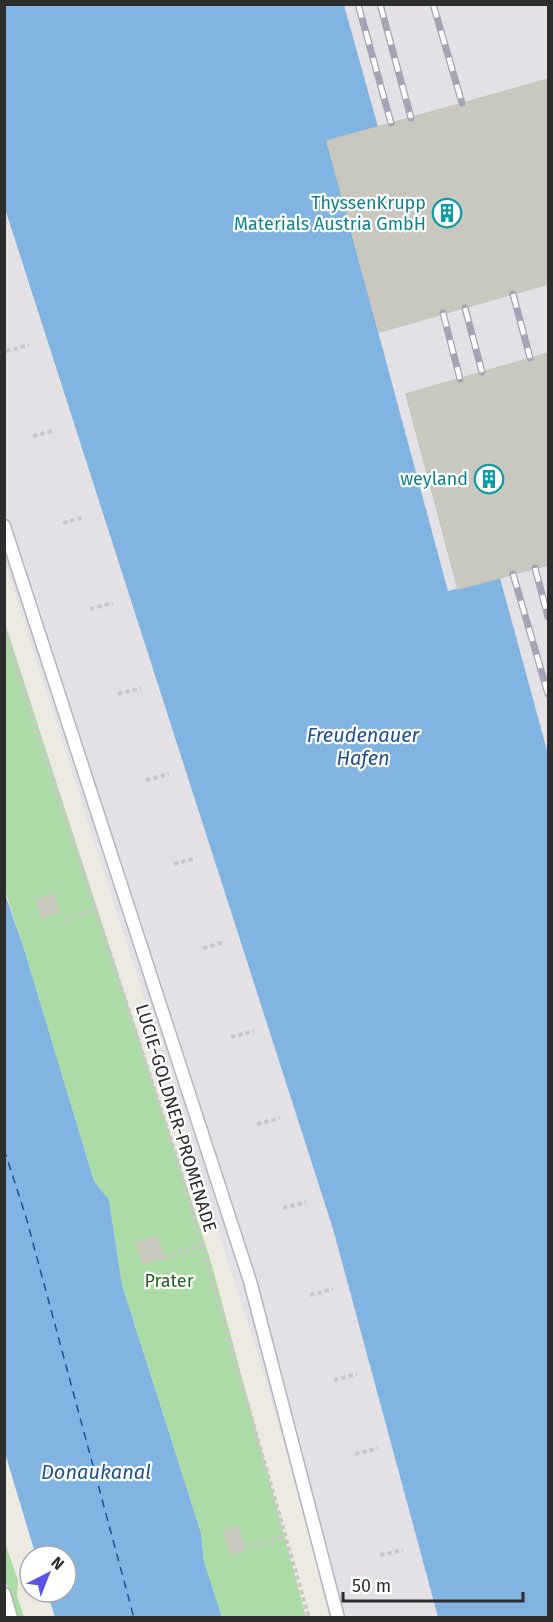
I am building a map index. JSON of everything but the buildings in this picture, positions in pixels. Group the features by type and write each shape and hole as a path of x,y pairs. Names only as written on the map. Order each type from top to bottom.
{"lane":[{"path":"4,526 250,1281 338,1617"},
{"path":"4,1594 12,1617"}],"path":[{"path":"6,351 29,345"},
{"path":"33,436 55,430"},
{"path":"63,523 85,517"},
{"path":"90,609 113,603"},
{"name":"LUCIE-GOLDNER-PROMENADE","path":"4,630 176,1155 309,1617"},
{"path":"118,694 141,688"},
{"path":"146,780 168,774"},
{"path":"174,864 196,858"},
{"path":"65,919 96,909"},
{"path":"203,948 225,942"},
{"path":"231,1037 254,1031"},
{"path":"257,1124 280,1118"},
{"path":"283,1208 306,1202"},
{"path":"164,1258 202,1245"},
{"path":"310,1295 333,1289"},
{"path":"334,1380 357,1374"},
{"path":"355,1454 378,1448"},
{"path":"249,1545 286,1537"},
{"path":"380,1555 403,1550"}],"shaded area":[{"path":"344,5 548,5 548,754 500,578 448,592 327,141 378,127"},
{"path":"4,209 333,1229 438,1617 329,1617 267,1384 5,562"}],"green space":[{"name":"Prater","path":"5,623 211,1262 306,1617 222,1617 204,1562 201,1533 122,1285 109,1200 94,1181 5,891"},
{"path":"4,1540 18,1580 18,1604 24,1617 16,1617 5,1579"}],"water":[{"name":"Freudenauer Hafen","path":"4,5 344,5 378,127 327,142 448,591 500,578 548,754 548,1617 438,1617 333,1229 5,209"},
{"name":"Donaukanal","path":"4,891 24,949 94,1181 109,1200 122,1285 201,1533 204,1562 222,1617 55,1617 51,1604 78,1604 78,1544 32,1544 4,1450"}],"ferry route":[{"path":"4,1149 26,1217 134,1618"}],"railway":[{"path":"358,4 391,123"},
{"path":"380,4 411,118"},
{"path":"433,4 462,103"},
{"path":"513,294 530,358"},
{"path":"465,308 482,372"},
{"path":"443,313 460,379"},
{"path":"535,568 548,617"},
{"path":"513,574 548,694"}],"place":[{"name":"ThyssenKrupp Materials Austria GmbH","path":"447,213"},
{"name":"weyland","path":"489,479"}]}
